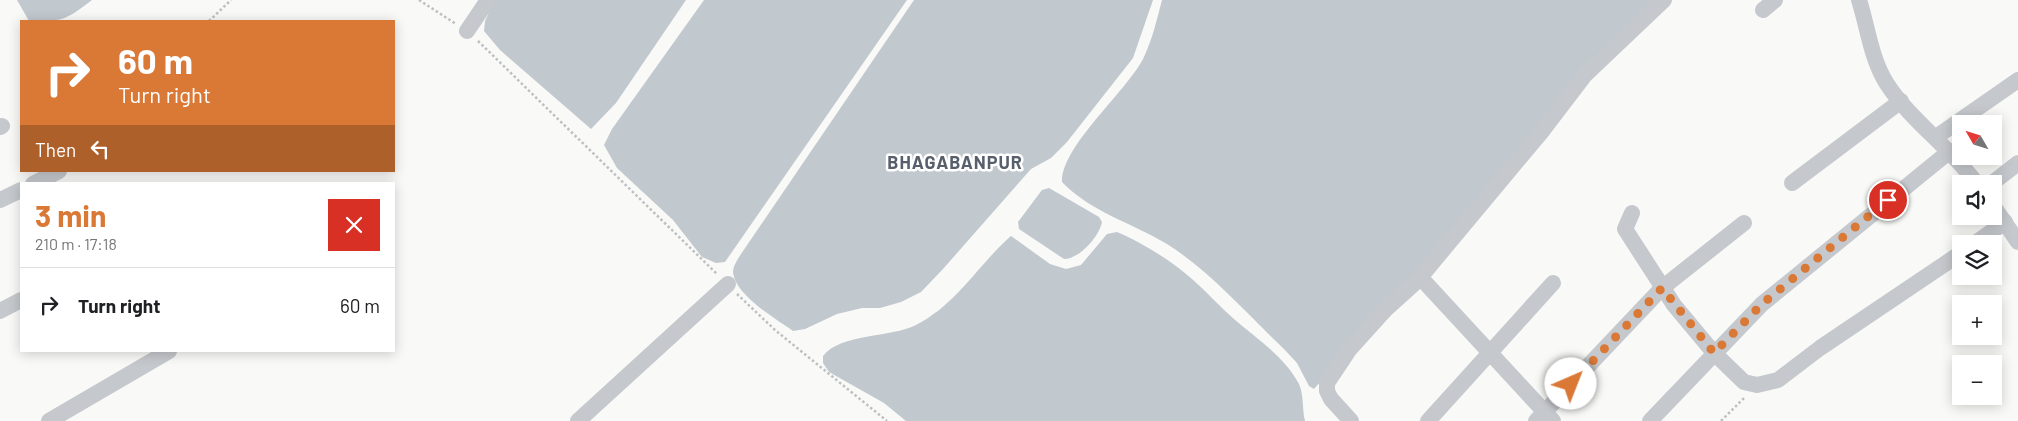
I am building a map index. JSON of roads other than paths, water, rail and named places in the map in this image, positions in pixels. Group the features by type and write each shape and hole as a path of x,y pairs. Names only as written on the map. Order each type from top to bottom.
{"street":[{"path":"467,31 488,0"},
{"path":"1350,421 1331,399 1327,391 1327,383 1349,350 1386,308 1420,277 1543,130 1574,87 1664,0"},
{"path":"1859,0 1876,65 1887,84 1950,151 1970,175"},
{"path":"1936,137 2018,80"},
{"path":"1792,183 1901,101"},
{"path":"1650,421 1762,304 1950,151"},
{"path":"2002,175 2018,163"},
{"path":"37,182 57,172"},
{"path":"0,200 20,190"},
{"path":"1632,213 1625,230 1627,236 1662,288 1714,353 1744,382 1757,385 1778,380 1789,373 1820,348 1952,259"},
{"path":"2002,218 2017,239"},
{"path":"1987,235 2005,222"},
{"path":"1420,277 1490,353 1545,418 1662,288 1744,223"},
{"path":"1428,421 1552,283"},
{"path":"578,421 728,284"},
{"path":"0,312 20,301"},
{"path":"49,421 167,352"}],"district":[{"name":"BHAGABANPUR","path":"955,162"}]}
